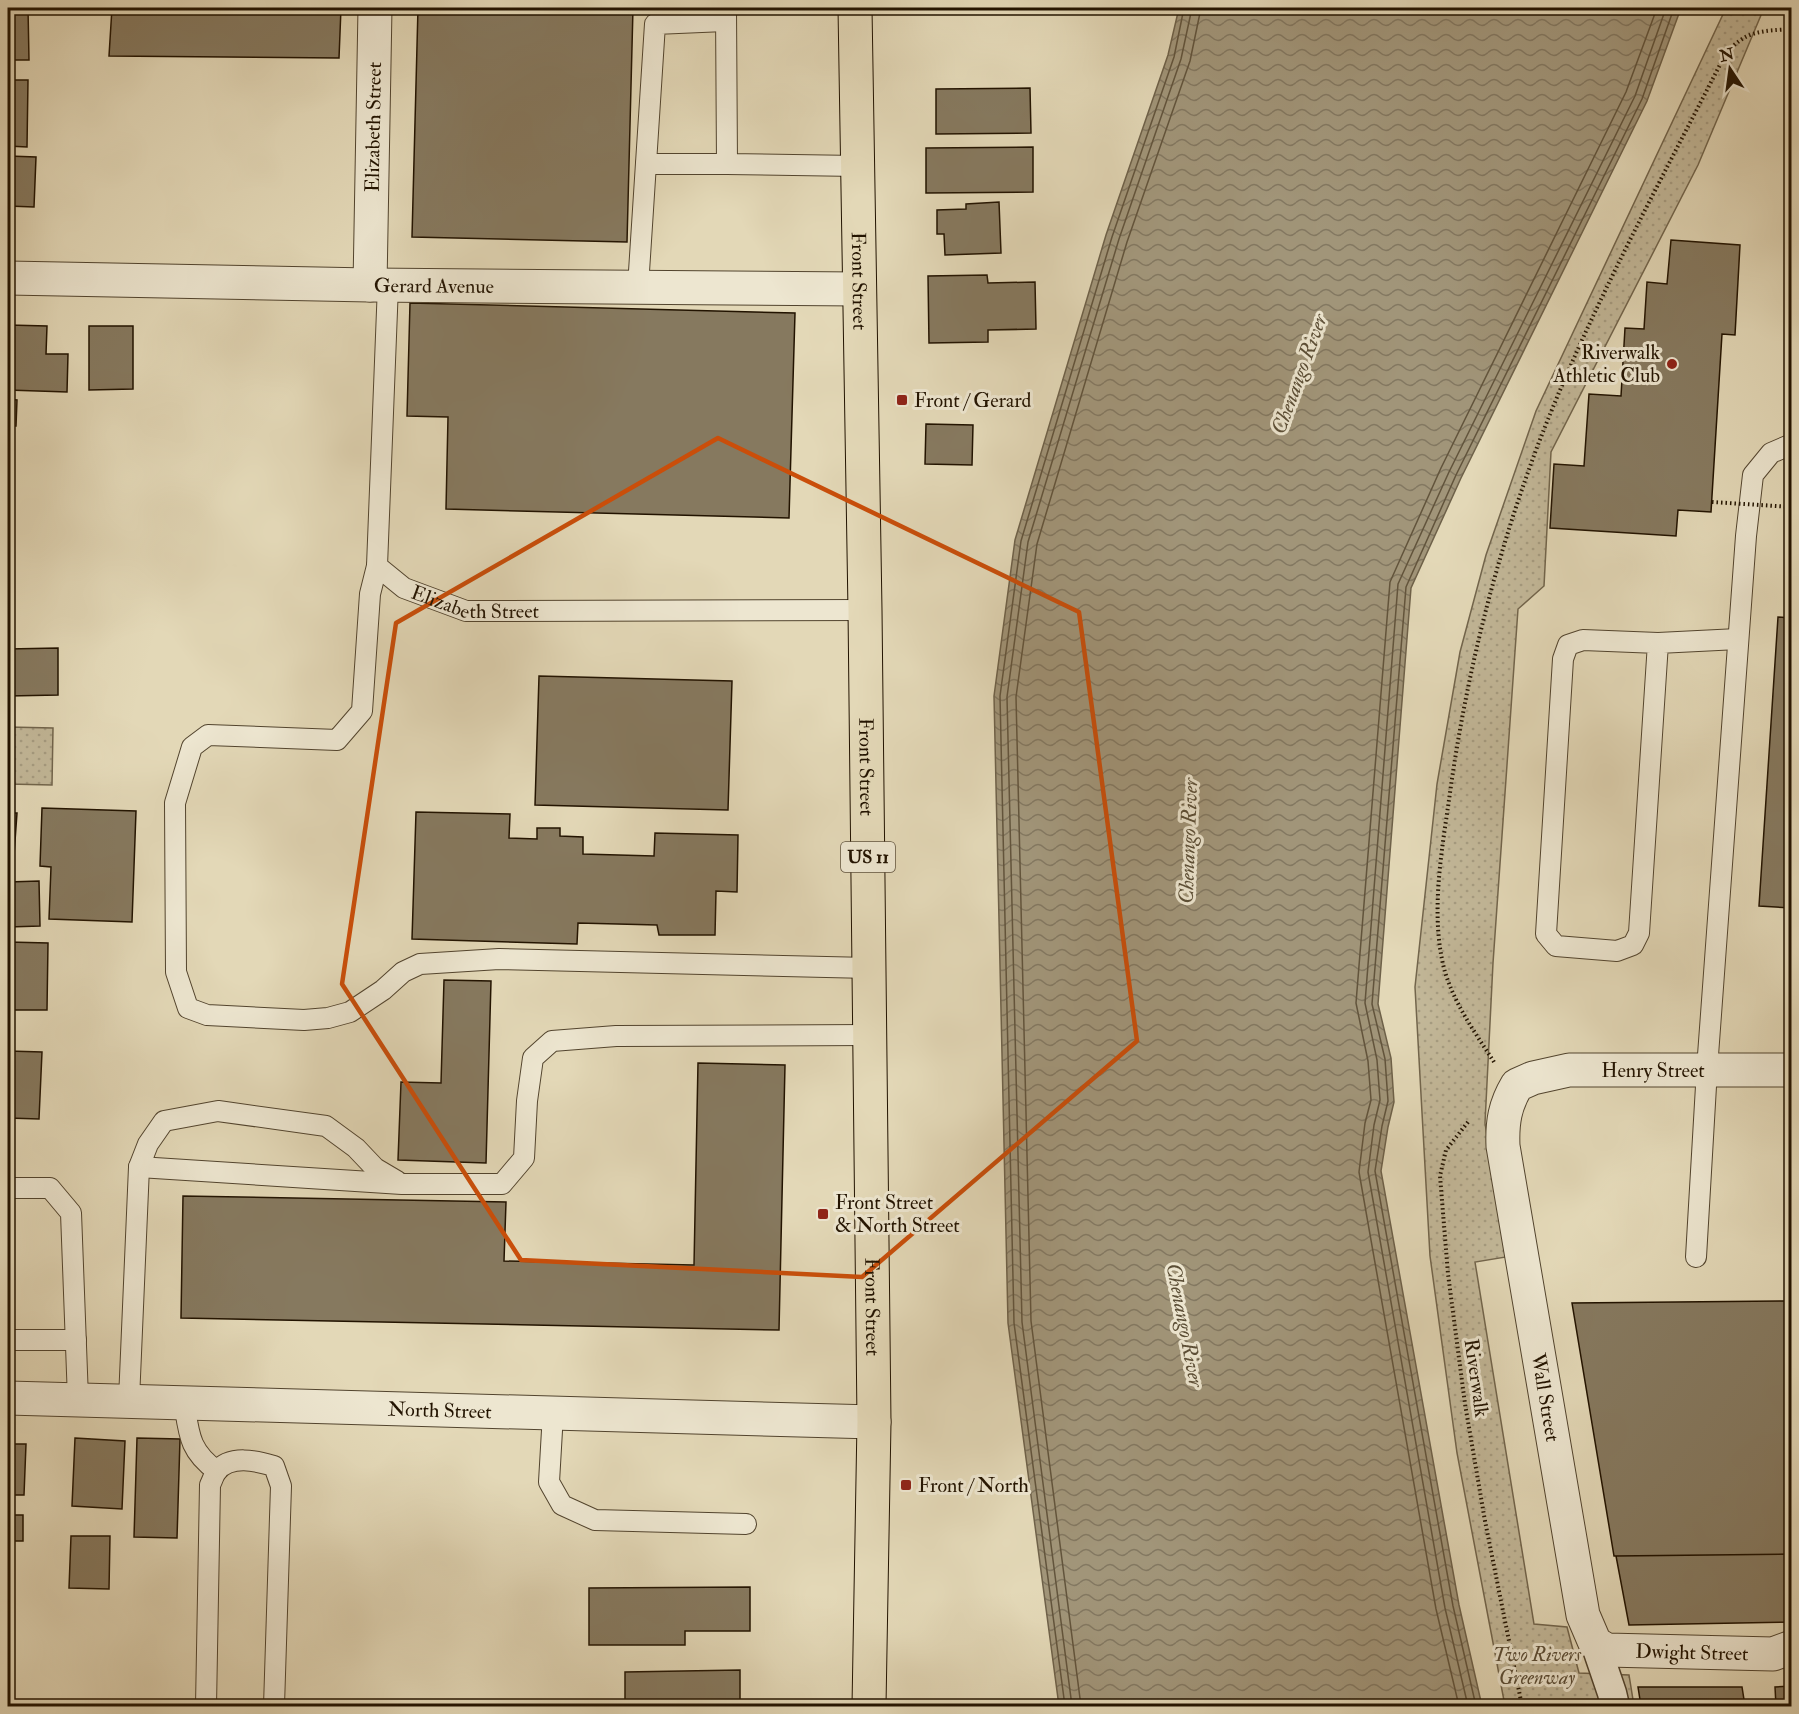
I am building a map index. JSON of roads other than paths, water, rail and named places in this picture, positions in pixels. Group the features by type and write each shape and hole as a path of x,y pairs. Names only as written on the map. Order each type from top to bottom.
{"main road":[{"name":"Front Street","path":"855,8 865,610 874,1422 869,1707"}],"street":[{"name":"Elizabeth Street","path":"375,8 379,285"},
{"name":"Gerard Avenue","path":"8,278 379,285 859,289"},
{"name":"Henry Street","path":"1517,1085 1533,1078 1569,1070 1791,1070"},
{"name":"Wall Street","path":"1517,1085 1508,1101 1503,1119 1503,1146 1583,1615 1595,1643 1614,1707"},
{"name":"North Street","path":"8,1398 874,1422"},
{"name":"Dwight Street","path":"1595,1643 1607,1650 1773,1654 1791,1647"}],"lane":[{"path":"638,287 655,24 725,14 727,164"},
{"path":"646,164 857,166"},
{"name":"Elizabeth Street","path":"379,285 377,566 404,588 466,611 865,610"},
{"path":"1696,1257 1738,639 1753,475 1770,453 1791,444"},
{"path":"377,566 370,594 362,711 337,740 208,735 192,747 175,803 176,972 188,1008 207,1015 304,1020 328,1018 350,1012 403,972 420,964 499,959 869,968"},
{"path":"1658,643 1639,933 1634,945 1617,951 1556,946 1545,934 1563,659 1568,645 1583,640 1658,643 1738,639"},
{"path":"139,1167 402,1184 502,1184 524,1158 527,1101 533,1058 552,1041 629,1035 870,1035"},
{"path":"129,1400 139,1167 148,1144 164,1121 218,1111 326,1126 356,1148 375,1168 402,1184"},
{"path":"8,1188 50,1188 71,1213 78,1399"},
{"path":"8,1340 75,1340"},
{"path":"184,1402 189,1438 203,1461 217,1471"},
{"path":"553,1413 549,1482 562,1505 595,1520 746,1524"},
{"path":"206,1707 210,1485 217,1471 230,1463 252,1459 274,1466 281,1486 274,1707"}],"water":[{"name":"Chenango River","path":"1179,8 1681,8 1647,101 1461,478 1411,588 1378,1004 1391,1058 1394,1102 1381,1171 1459,1605 1482,1706 1059,1706 1008,1323 994,696 1015,540 1106,235 1168,55"}],"place":[{"name":"Riverwalk Athletic Club","path":"1672,364"},
{"name":"Front / Gerard","path":"902,400"},
{"name":"Front Street & North Street","path":"823,1214"},
{"name":"Front / North","path":"906,1485"}],"park label":[{"name":"Two Rivers Greenway","path":"1537,1666"}]}
